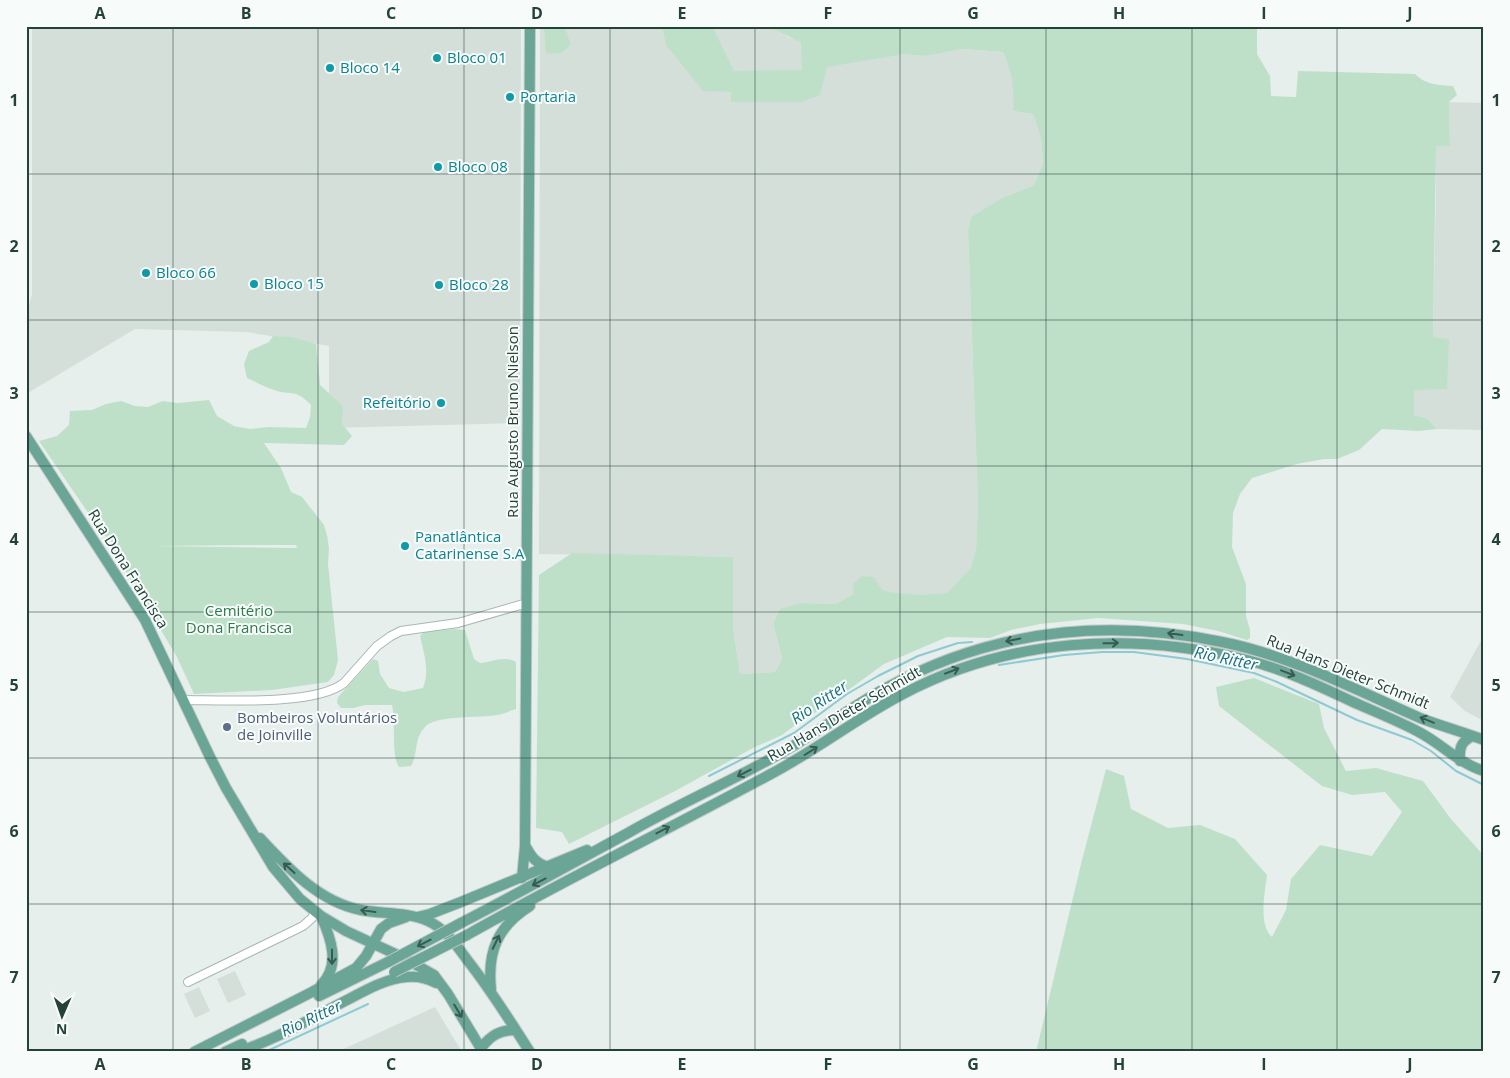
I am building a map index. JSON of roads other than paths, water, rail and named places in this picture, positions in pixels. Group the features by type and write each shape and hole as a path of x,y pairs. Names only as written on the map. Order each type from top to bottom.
{"main road":[{"name":"Rua Augusto Bruno Nielson","path":"522,878 525,846 530,26"},
{"name":"Rua Dona Francisca","path":"26,436 145,620 226,788 251,828 262,850 282,879 300,899 318,914 346,931 404,958 434,975 482,1050"},
{"name":"Rua Hans Dieter Schmidt","path":"203,1052 388,962 582,860 629,832 776,756 871,696 925,668 982,647 1053,633 1103,630 1133,630 1189,636 1244,647 1282,659 1423,719 1484,740"},
{"name":"Rua Hans Dieter Schmidt","path":"225,1052 394,972 467,935 542,892 782,768 872,711 930,680 955,670 1002,656 1061,646 1122,643 1160,645 1218,654 1259,663 1313,684 1420,732 1460,761 1484,772"},
{"path":"1460,761 1459,751 1462,743 1473,736"},
{"name":"Rua Dona Francisca","path":"251,828 283,862 312,888 328,897 360,910 413,917 428,921 439,928 452,939 491,990 530,1052"},
{"path":"194,1052 356,968 374,944 381,929 389,923 430,914 522,878 629,832"},
{"path":"491,990 492,949 510,922 521,912 634,844"},
{"path":"525,846 536,862 548,867"},
{"path":"312,992 324,982 330,973 332,961 329,933 318,914 320,902 328,897"},
{"path":"237,1052 272,1038 358,994 391,980 418,977 431,980 444,988"},
{"path":"482,1050 487,1040 496,1034 506,1030 516,1030"}],"street":[{"path":"182,700 258,700 324,693 338,688 373,650 391,636 402,631 458,623 527,603"},
{"path":"188,982 303,926 318,914"}],"waterway":[{"name":"Rio Ritter","path":"709,776 794,733 847,694 878,676 918,656 958,643 972,642"},
{"name":"Rio Ritter","path":"999,665 1064,655 1134,652 1187,659 1254,673 1357,720 1412,740 1431,751 1456,771 1484,785"},
{"name":"Rio Ritter","path":"265,1052 368,1004"}],"place":[{"name":"Bloco 01","path":"437,58"},
{"name":"Bloco 14","path":"330,68"},
{"name":"Portaria","path":"510,97"},
{"name":"Bloco 08","path":"438,167"},
{"name":"Bloco 66","path":"146,273"},
{"name":"Bloco 15","path":"254,284"},
{"name":"Bloco 28","path":"439,285"},
{"name":"Refeitório","path":"441,403"},
{"name":"Panatlântica Catarinense S.A","path":"405,546"},
{"name":"Bombeiros Voluntários de Joinville","path":"227,727"}],"park label":[{"name":"Cemitério Dona Francisca","path":"239,620"}]}
